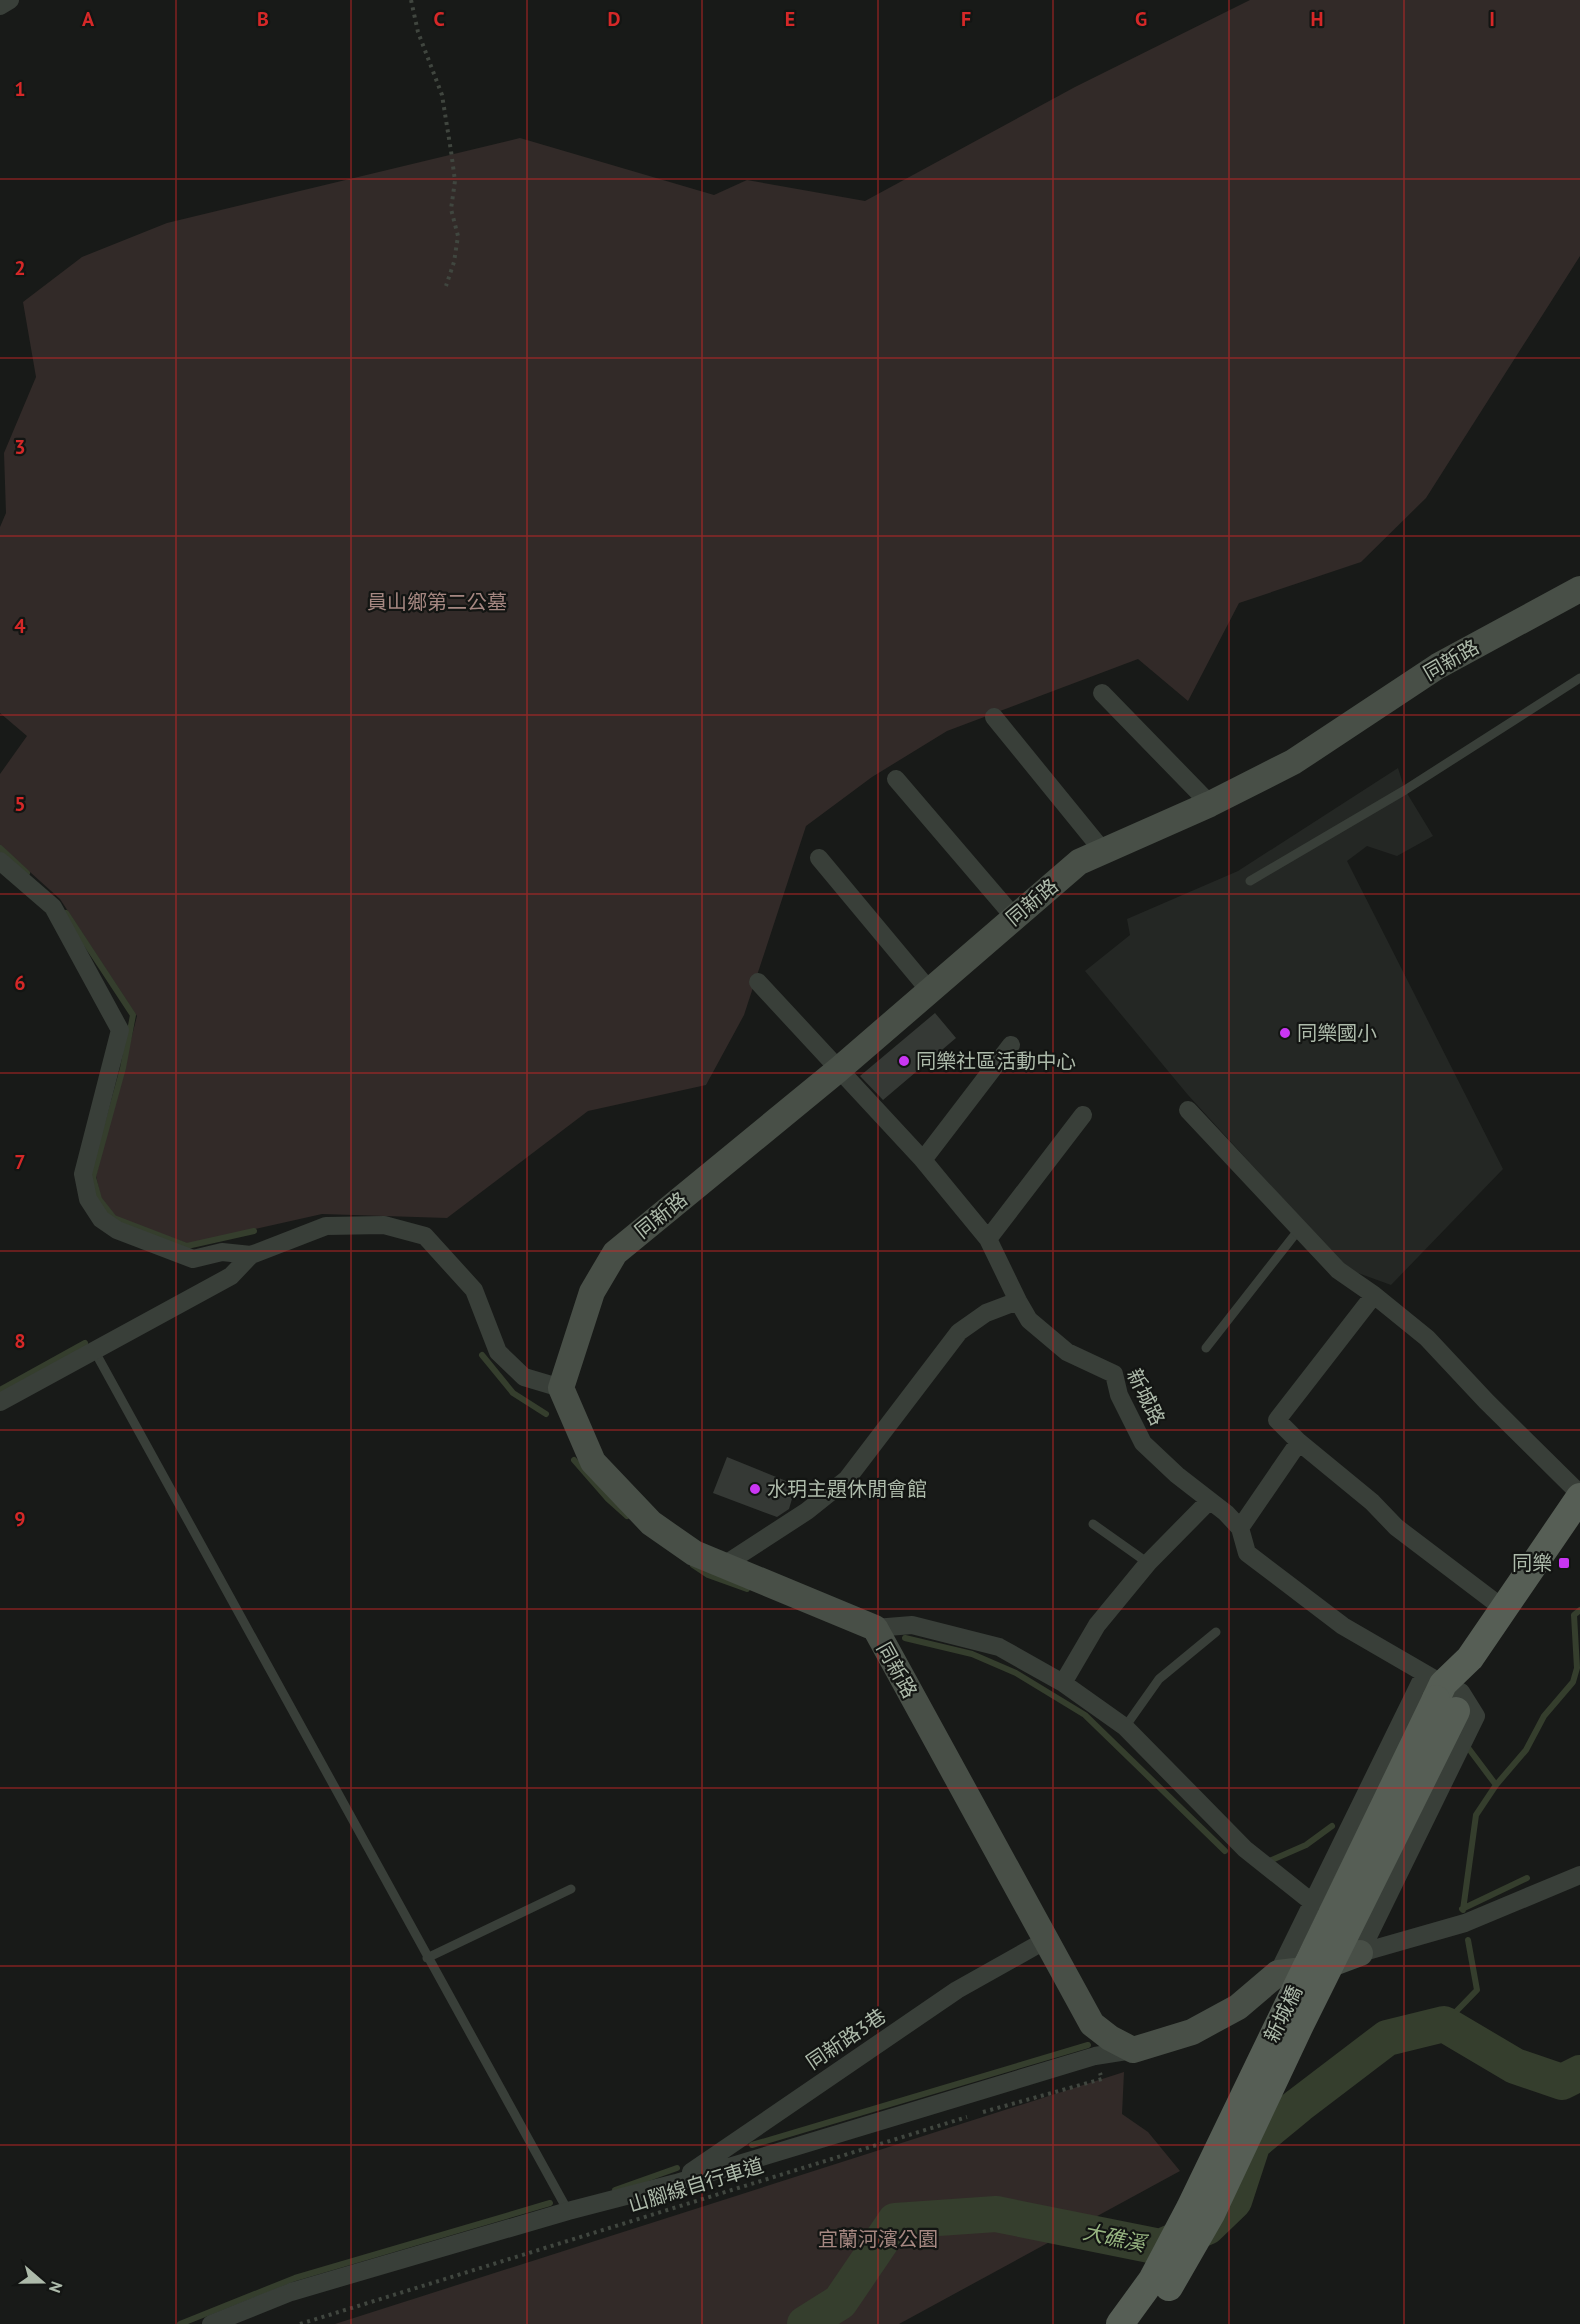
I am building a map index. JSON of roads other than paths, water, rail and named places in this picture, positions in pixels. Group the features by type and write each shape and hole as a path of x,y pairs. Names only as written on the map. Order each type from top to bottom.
{"main road":[{"path":"1449,1697 1470,1658 1580,1496"},
{"name":"新城橋","path":"1120,2324 1152,2280 1190,2208 1449,1697"},
{"name":"新城橋","path":"1144,2324 1167,2291 1211,2214 1300,2025 1449,1697"}],"street":[{"path":"0,6 10,0"},
{"name":"同新路","path":"1133,2050 1110,2038 1092,2024 875,1628 694,1553 651,1523 593,1462 561,1388 592,1292 615,1253 838,1070 1079,862 1210,804 1293,762 1438,666 1580,589"},
{"path":"1102,693 1210,804"},
{"path":"993,717 1103,851"},
{"path":"896,779 1014,917"},
{"path":"819,858 929,990"},
{"path":"0,861 53,907 120,1030 83,1174 88,1199 101,1218 117,1230 193,1259 222,1252 251,1255"},
{"name":"新城路","path":"758,982 923,1160 988,1239 1029,1320 1067,1352 1114,1374 1119,1395 1143,1443 1240,1527 1247,1553 1343,1626 1449,1697"},
{"path":"923,1160 1011,1045"},
{"path":"1188,1110 1338,1270 1374,1294 1427,1338 1580,1496"},
{"path":"988,1239 1083,1114"},
{"path":"0,1401 231,1276 251,1255 326,1226 384,1225 425,1236 474,1290 498,1352 524,1377 561,1388"},
{"path":"1374,1294 1277,1420 1299,1442 1372,1502 1396,1527 1503,1609"},
{"path":"724,1565 807,1511 847,1479 958,1332 986,1313 1018,1301"},
{"path":"1240,1527 1299,1442"},
{"path":"1063,1683 1097,1625 1148,1563 1209,1501"},
{"path":"875,1628 912,1625 999,1647 1063,1683 1125,1727 1245,1849 1312,1903"},
{"path":"211,2324 291,2292 568,2211 676,2183 1095,2056 1133,2050 1192,2032 1238,2007 1278,1973 1420,1683 1449,1697 1476,1716 1360,1953"},
{"path":"1278,1973 1320,1968 1360,1953 1465,1923 1580,1875"},
{"name":"同新路3巷","path":"676,2183 957,1990 1046,1940"}],"lane":[{"path":"1250,881 1405,790 1580,678"},
{"path":"1206,1348 1300,1228"},
{"path":"94,1350 568,2211"},
{"path":"1093,1524 1148,1563"},
{"path":"1125,1727 1159,1679 1216,1632"},
{"path":"428,1958 571,1889"}],"waterway":[{"path":"0,848 27,873"},
{"path":"66,913 133,1015 123,1068 93,1177 99,1199 114,1218 187,1246 254,1231"},
{"path":"0,1390 85,1343"},
{"path":"482,1355 513,1393 546,1414"},
{"path":"574,1460 608,1499 627,1516"},
{"path":"693,1565 708,1575 747,1589"},
{"path":"1469,1749 1496,1785 1526,1750 1544,1716 1573,1682 1577,1668 1574,1615 1580,1610"},
{"path":"905,1638 972,1654 1016,1673 1085,1715 1225,1851"},
{"path":"1463,1910 1476,1815 1496,1785"},
{"path":"1267,1862 1306,1845 1332,1826"},
{"path":"1462,1909 1527,1878"},
{"path":"1444,2024 1477,1990 1468,1940"},
{"name":"大礁溪","path":"805,2324 840,2302 895,2221 996,2214 1160,2247 1207,2227 1234,2201 1253,2143 1387,2038 1444,2024 1515,2066 1562,2082 1580,2073"},
{"path":"752,2145 1088,2045"},
{"path":"615,2190 677,2168"},
{"path":"180,2324 295,2278 550,2203"}],"place":[{"name":"同樂國小","path":"1285,1033"},
{"name":"同樂社區活動中心","path":"904,1061"},
{"name":"水玥主題休閒會館","path":"755,1489"},
{"name":"同樂","path":"1564,1563"}],"park label":[{"name":"員山鄉第二公墓","path":"437,602"},
{"name":"宜蘭河濱公園","path":"878,2239"}]}
